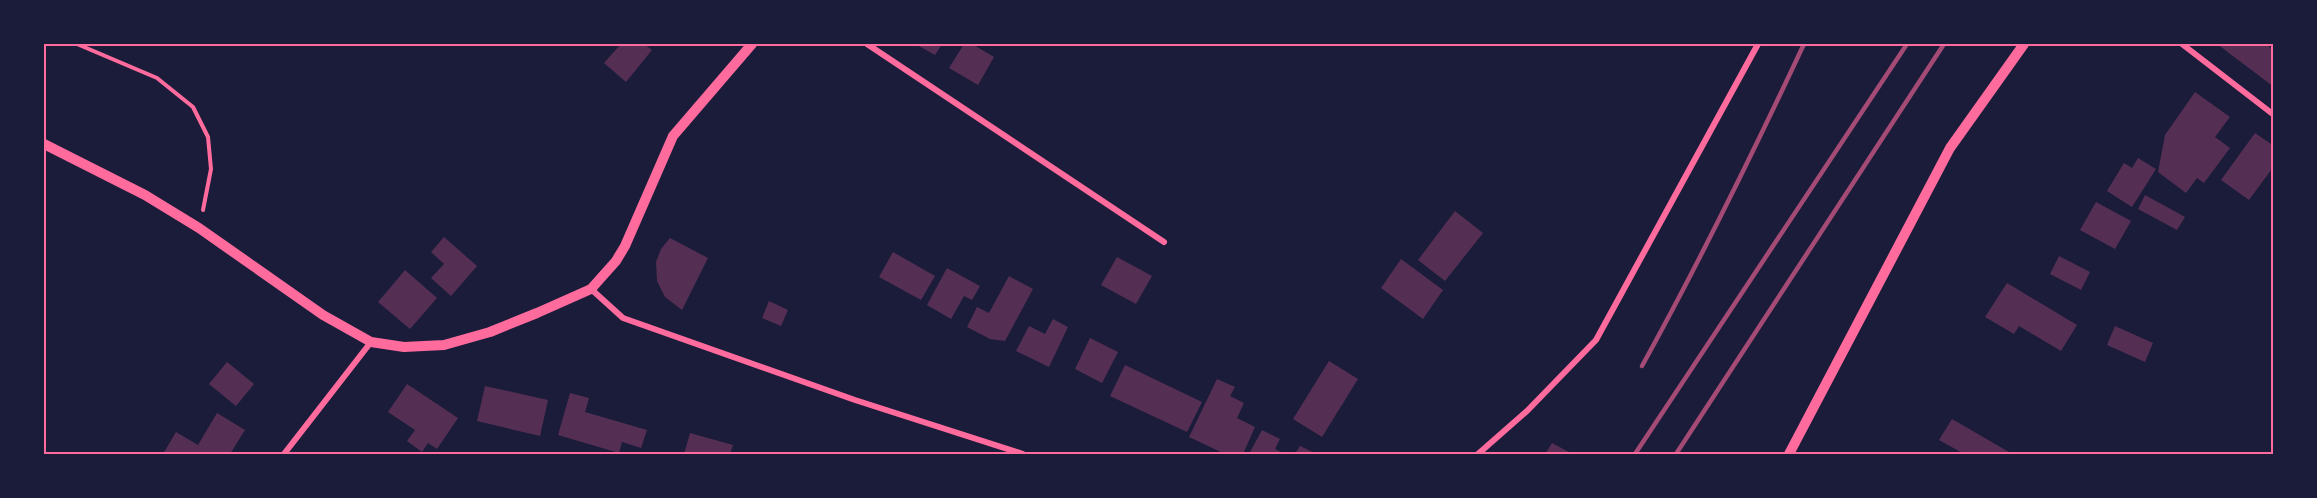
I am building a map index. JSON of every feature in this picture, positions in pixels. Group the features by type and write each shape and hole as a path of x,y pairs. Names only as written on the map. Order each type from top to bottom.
{"street":[{"path":"44,144 144,195 199,228 323,315 371,342 404,347 444,345 490,332 591,288 616,261 625,246 673,136 752,44"},
{"path":"867,44 1164,242"},
{"path":"1478,454 1527,411 1596,340 1758,44"},
{"path":"1789,454 1950,148 2024,44"},
{"path":"2182,44 2274,115"},
{"path":"591,288 623,318 855,400 1023,454"},
{"path":"284,454 371,342"}],"path":[{"path":"77,44 158,78 193,107 207,137 211,169 199,228"}],"building":[{"path":"621,44 644,44 652,50 626,82 604,63"},
{"path":"915,44 942,44 935,55"},
{"path":"964,44 972,44 994,57 978,85 949,68"},
{"path":"2217,44 2265,44 2274,50 2274,87"},
{"path":"2195,92 2230,117 2215,137 2230,148 2204,183 2197,178 2186,193 2158,172 2165,135"},
{"path":"2255,133 2274,146 2274,166 2249,200 2221,180"},
{"path":"2138,158 2156,169 2132,207 2107,191 2124,163 2132,168"},
{"path":"2145,195 2185,217 2177,230 2138,209"},
{"path":"2096,202 2131,221 2115,249 2080,230"},
{"path":"1455,211 1483,233 1445,281 1418,260"},
{"path":"444,237 477,266 451,296 431,278 444,264 431,252"},
{"path":"670,238 708,258 682,310 665,297 657,281 656,262 661,249"},
{"path":"893,252 935,276 921,300 879,277"},
{"path":"2059,256 2090,272 2081,290 2050,274"},
{"path":"1117,257 1152,276 1136,304 1101,285"},
{"path":"1401,259 1443,290 1423,319 1381,288"},
{"path":"947,268 980,286 972,300 964,296 951,319 927,305"},
{"path":"405,270 437,298 410,329 378,302"},
{"path":"1009,276 1033,289 1005,341 990,339 967,327 977,307 989,313"},
{"path":"2007,283 2077,325 2061,351 2019,326 2014,334 1985,317"},
{"path":"769,301 788,310 781,326 762,318"},
{"path":"1053,319 1068,327 1049,367 1016,351 1029,326 1045,334"},
{"path":"2115,326 2153,343 2145,362 2107,345"},
{"path":"1090,338 1118,352 1102,383 1075,369"},
{"path":"1329,361 1358,379 1322,437 1293,419"},
{"path":"227,362 254,384 236,406 209,384"},
{"path":"1125,365 1202,402 1187,432 1110,396"},
{"path":"1217,379 1235,387 1230,396 1244,403 1237,418 1255,427 1243,454 1225,454 1189,437"},
{"path":"407,384 458,418 437,449 428,443 422,452 407,441 415,430 388,412"},
{"path":"485,386 548,400 540,436 477,421"},
{"path":"570,393 589,398 585,412 647,430 641,448 622,442 619,453 558,435"},
{"path":"217,413 245,430 230,454 163,454 176,432 198,445"},
{"path":"1952,419 2009,452 2007,454 1964,454 1939,440"},
{"path":"1262,430 1280,439 1275,449 1285,454 1249,454"},
{"path":"690,433 733,445 730,454 684,454"},
{"path":"1552,443 1569,452 1568,454 1545,454"},
{"path":"1300,446 1317,454 1295,454"}],"railway":[{"path":"1642,366 1726,206 1804,44"},
{"path":"1635,454 1907,44"},
{"path":"1676,454 1944,44"}]}
